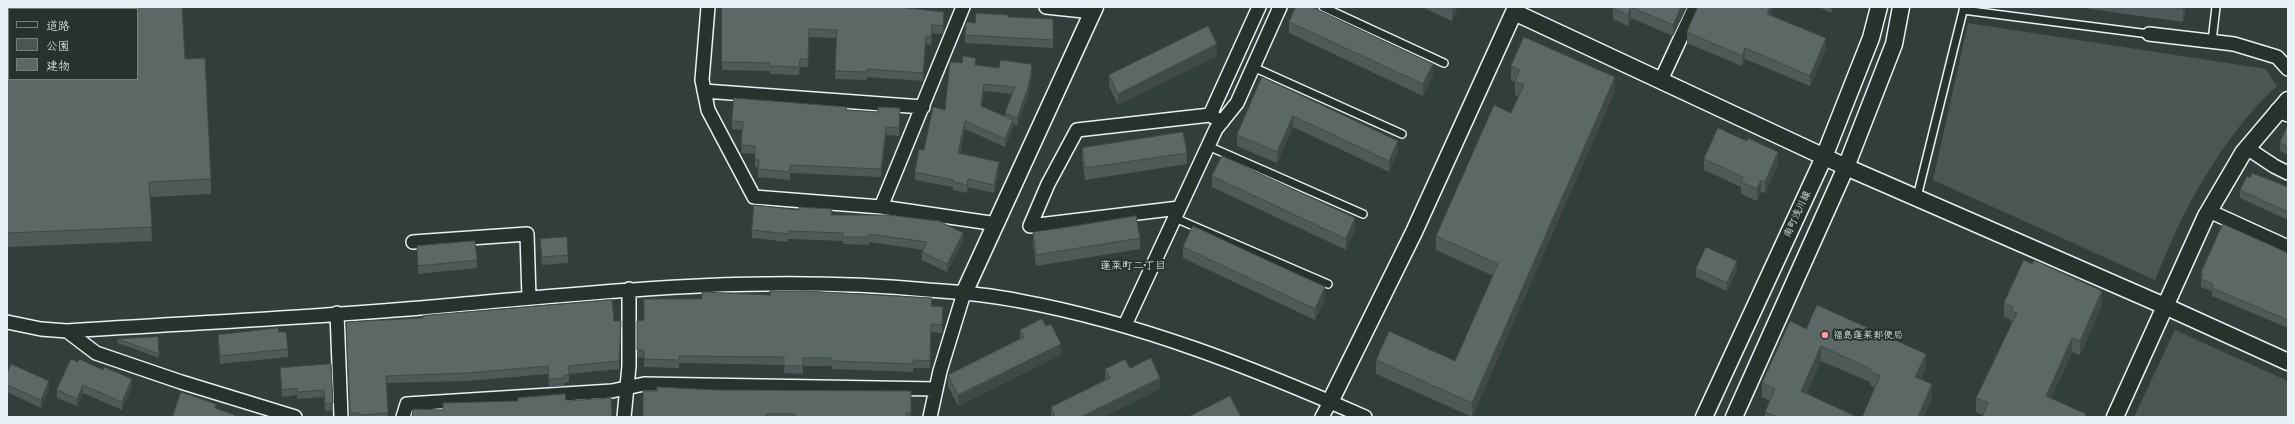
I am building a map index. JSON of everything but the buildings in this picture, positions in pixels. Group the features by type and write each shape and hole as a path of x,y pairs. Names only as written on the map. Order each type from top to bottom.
{"street":[{"path":"708,7 702,80 708,110 754,197 881,207 996,224"},
{"path":"881,207 963,7"},
{"path":"930,417 936,390 964,293 1094,10 1046,7"},
{"path":"1125,325 1208,146 1216,118 1259,7"},
{"path":"1177,213 1030,226 1048,184 1077,130 1216,118 1237,103 1280,7"},
{"path":"1661,80 1695,7"},
{"name":"南町浅川線","path":"1704,417 1824,157 1871,38 1879,7"},
{"path":"1734,417 1846,167 1894,44 1901,7"},
{"path":"1322,417 1414,232 1515,10 1824,157 2167,307 2288,362"},
{"path":"2149,34 2234,44 2277,57 2288,69"},
{"path":"704,91 923,107"},
{"path":"2115,417 2167,307 2209,211 2247,148 2284,108"},
{"path":"2247,148 2274,166 2288,172"},
{"path":"2209,211 2288,247"},
{"path":"413,242 527,234 529,298"},
{"path":"7,322 41,329 67,331 337,313 629,289 726,283 810,282 891,286 1017,300 1125,325 1260,371 1365,417"},
{"path":"624,417 627,389 629,289"},
{"path":"337,313 341,417"},
{"path":"67,331 96,352 181,382 295,417"},
{"path":"403,417 408,404 627,389 644,384 936,390"}],"lane":[{"path":"1323,7 1444,63"},
{"path":"2212,41 2216,7"},
{"path":"1917,197 1963,9 2149,34"},
{"path":"1253,67 1402,134"},
{"path":"1208,146 1363,214"},
{"path":"1177,213 1328,284"}],"green space":[{"path":"1968,23 2266,69 2277,86 2238,128 2204,178 2182,219 2155,280 1933,180"},
{"path":"2175,330 2288,381 2288,417 2134,417"}],"place":[{"name":"福島蓬莱郵便局","path":"1825,335"}],"district":[{"name":"蓬莱町二丁目","path":"1133,266"}]}
